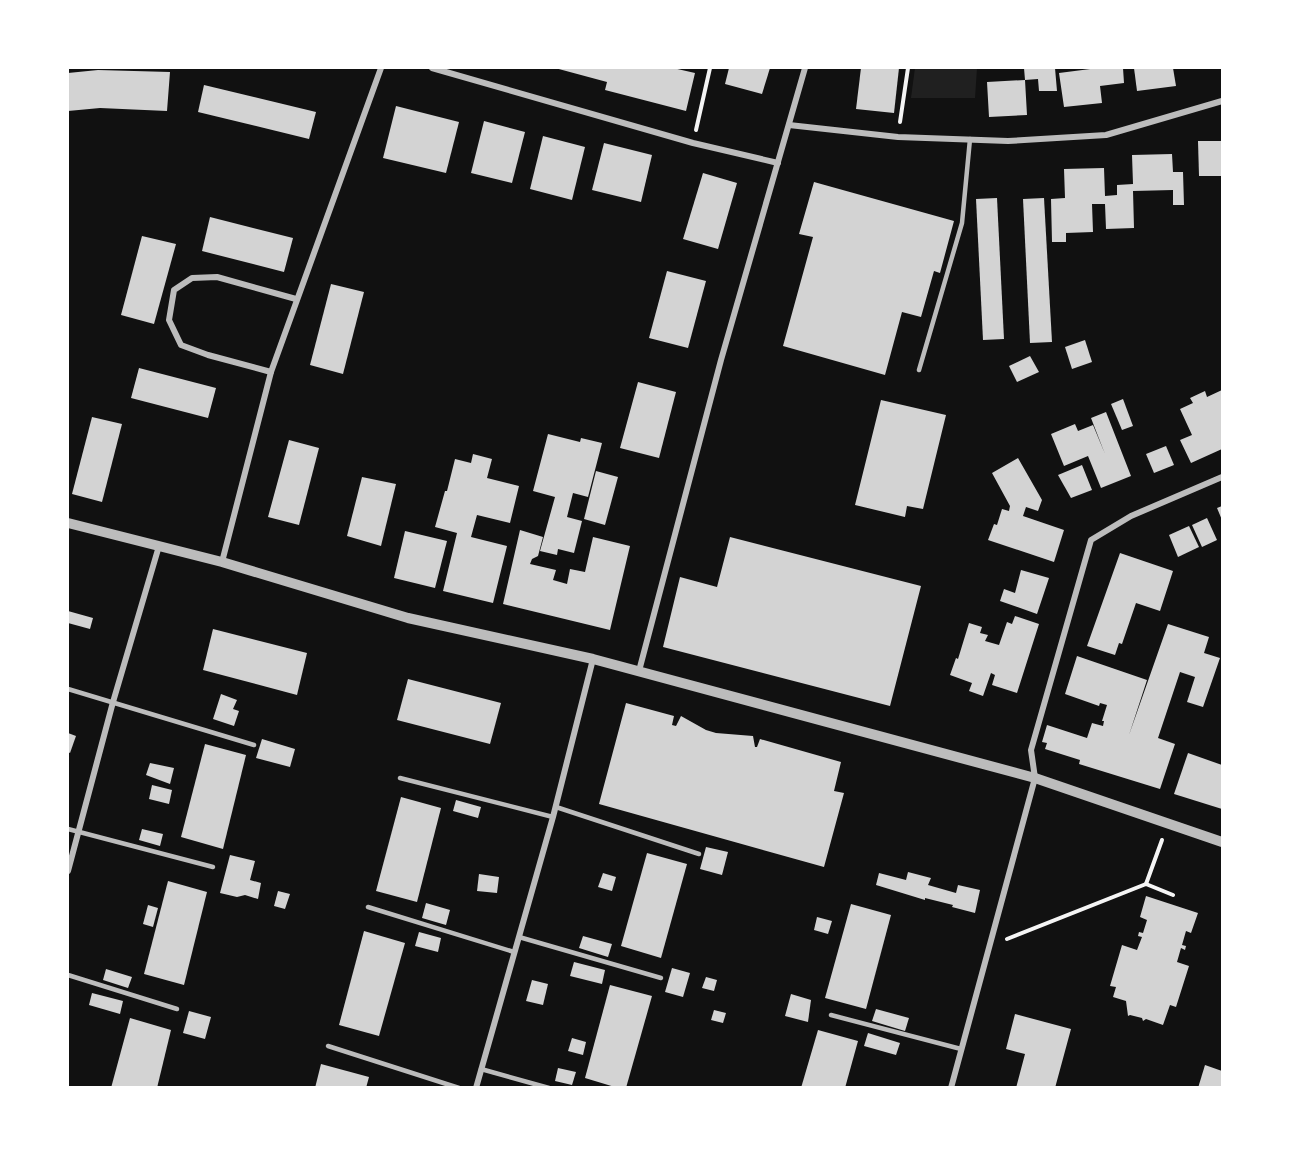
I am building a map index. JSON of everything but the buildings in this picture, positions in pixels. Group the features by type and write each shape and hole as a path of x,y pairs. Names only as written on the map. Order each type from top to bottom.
{"street":[{"path":"222,562 271,372 381,68"},
{"path":"432,68 693,142 778,163"},
{"path":"639,671 721,360 805,68"},
{"path":"789,125 898,137 1008,141 1106,135 1222,101"},
{"path":"271,372 208,355 181,345 169,320 174,290 192,278 217,277 296,299"},
{"path":"951,1088 1035,778 1031,750 1091,540 1131,516 1222,477"},
{"path":"68,523 222,562 408,618 593,659 1035,778 1222,842"},
{"path":"68,871 113,702 159,545"},
{"path":"476,1088 556,807 593,659"}],"lane":[{"path":"919,370 962,223 970,139"},
{"path":"68,689 254,745"},
{"path":"400,778 553,818"},
{"path":"556,807 699,854"},
{"path":"68,828 213,867"},
{"path":"368,907 514,952"},
{"path":"519,937 661,978"},
{"path":"68,975 177,1009"},
{"path":"831,1015 961,1049"},
{"path":"328,1046 459,1088"},
{"path":"481,1069 549,1088"}],"path":[{"path":"693,142 710,68"},
{"path":"898,137 908,68"},
{"path":"1146,884 1167,824"},
{"path":"990,946 1146,884 1173,895"}],"shaded area":[{"path":"915,68 977,68 975,98 911,98"}]}
